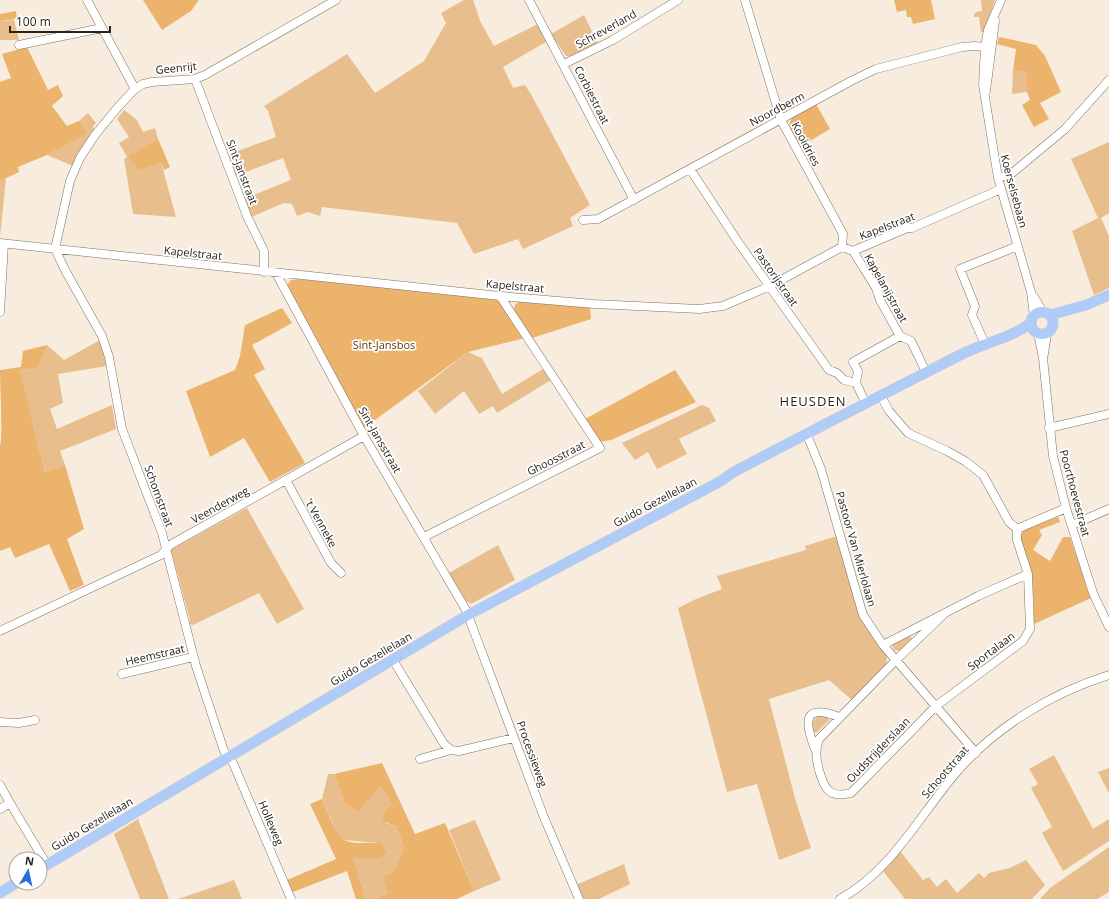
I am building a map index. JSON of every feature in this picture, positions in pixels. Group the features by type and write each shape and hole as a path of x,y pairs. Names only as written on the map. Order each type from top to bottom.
{"main road":[{"path":"946,364 961,361 1041,323 1109,295"},
{"path":"946,364 983,340 1041,323"},
{"name":"Guido Gezellelaan","path":"48,865 468,615 721,481 737,471 926,372 946,364"}],"street":[{"path":"87,0 135,89"},
{"name":"Geenrijt","path":"55,249 70,180 80,158 95,135 135,89 152,82 195,79 212,72 336,0"},
{"name":"Corbiestraat","path":"529,0 564,64 634,200"},
{"name":"Schreverland","path":"564,64 613,40 678,0"},
{"name":"Kooidries","path":"745,0 781,120 843,234 842,246"},
{"name":"Koerselsebaan","path":"1001,0 988,48 986,94 989,128 998,178 1041,323"},
{"path":"19,45 102,28"},
{"name":"Noordberm","path":"583,220 598,219 851,81 876,69 962,47 988,48"},
{"name":"Sint-Janstraat","path":"195,79 247,216 264,251 264,272"},
{"path":"998,178 1011,174 1065,129 1109,80"},
{"name":"Pastorijstraat","path":"690,169 829,370 837,373 844,380 856,383"},
{"name":"Kapelstraat","path":"2,244 500,296 594,304 699,309 723,306 770,286 842,246 853,251 907,228 912,228 1001,189"},
{"path":"0,312 2,244"},
{"path":"983,340 972,315 975,306 964,268 1018,246"},
{"name":"Schomstraat","path":"55,249 102,336 109,357 122,428 154,510 166,550 193,657 224,751 229,757"},
{"name":"Kapelanijstraat","path":"853,251 876,288 880,300 900,336 911,341 926,372"},
{"name":"Sint-Jansstraat","path":"276,273 364,436 468,615"},
{"name":"Ghoosstraat","path":"424,537 600,448 500,296"},
{"name":"Poorthoevestraat","path":"1041,323 1049,428 1053,456 1066,508 1093,593 1109,627"},
{"path":"866,404 856,383 858,371 853,362 900,336"},
{"path":"881,396 889,412 908,433 965,461 983,475 1009,522 1017,529 1066,508"},
{"path":"1049,428 1109,414"},
{"name":"Veenderweg","path":"0,631 161,555 170,545 364,436"},
{"name":"Pastoor Van Mierlolaan","path":"805,436 821,469 860,605 870,628 976,753"},
{"name":"'t Venneke","path":"286,480 331,563 341,573"},
{"path":"1072,525 1109,509"},
{"name":"Sportalaan","path":"936,706 1023,641 1027,636 1030,629 1028,574 1017,540 1017,529"},
{"path":"883,645 1028,574"},
{"path":"815,749 819,739 839,718 944,614"},
{"name":"Processieweg","path":"468,615 543,815 579,899"},
{"name":"Heemstraat","path":"122,674 193,657"},
{"path":"393,660 444,744 451,750"},
{"name":"Schootstraat","path":"840,899 873,875 890,858 956,773 976,753 1006,728 1044,703 1085,682 1109,675"},
{"name":"Oudstrijderslaan","path":"815,749 825,788 837,795 842,796 851,793 936,706"},
{"path":"815,749 808,729 810,718 815,713 822,712 839,718"},
{"path":"0,722 19,723 35,720"},
{"path":"420,759 451,750 473,749 514,738"},
{"name":"Holleweg","path":"229,757 233,763 291,899"},
{"path":"0,785 36,851"},
{"path":"0,808 10,803"}],"shaded area":[{"path":"464,0 473,0 481,23 494,46 538,24 546,42 503,67 513,88 525,85 532,96 590,205 570,218 573,226 523,249 518,239 474,254 457,223 322,207 320,216 308,212 297,216 292,204 284,203 251,217 243,199 291,180 283,158 235,176 227,155 276,137 268,111 264,106 347,54 375,93 424,61 446,23 441,13"},
{"path":"981,0 995,0 984,32 981,32 979,17 974,17 976,12 982,11"},
{"path":"584,15 598,44 572,56 566,56 551,34"},
{"path":"14,20 19,40 0,40 0,21"},
{"path":"1013,71 1027,71 1027,92 1012,94"},
{"path":"124,110 137,120 143,132 155,128 158,139 129,156 161,162 176,217 133,214 124,159 127,157 119,143 129,137 117,119"},
{"path":"88,113 96,123 93,126 94,129 78,153 73,166 47,155 86,133 79,121"},
{"path":"1109,142 1109,213 1101,218 1109,236 1109,288 1094,295 1072,231 1098,218 1071,159"},
{"path":"6,178 0,237 0,181"},
{"path":"100,340 107,366 58,374 63,403 50,409 57,429 112,405 116,429 60,451 65,465 45,472 20,370 38,368 47,345 64,360"},
{"path":"468,352 482,358 502,394 543,369 551,380 497,413 493,406 479,414 464,391 435,414 418,391"},
{"path":"702,405 709,408 716,421 679,439 687,454 657,469 648,452 635,460 622,443"},
{"path":"247,508 304,609 277,624 259,593 193,625 189,624 190,620 171,550"},
{"path":"837,536 854,596 886,653 886,665 852,700 829,680 769,699 796,802 811,848 779,860 757,784 727,792 678,608 722,589 717,576 806,550 805,546"},
{"path":"498,545 515,580 471,604 466,601 449,573"},
{"path":"909,635 912,638 911,641 900,651 894,650 892,644"},
{"path":"818,716 828,717 829,720 817,732 812,732 811,723"},
{"path":"1054,755 1093,829 1109,819 1109,841 1063,871 1042,833 1052,827 1031,788 1038,784 1029,769"},
{"path":"1109,768 1109,793 1098,772"},
{"path":"328,774 334,774 345,804 358,812 378,787 384,789 391,804 383,813 386,823 397,827 404,848 393,873 388,893 374,899 366,899 353,858 381,843 343,840 337,833 322,799"},
{"path":"138,819 169,899 140,899 114,834"},
{"path":"475,820 501,880 474,891 449,830"},
{"path":"1109,847 1109,892 1097,899 1040,899 1050,888"},
{"path":"900,851 923,880 929,877 937,887 946,879 957,893 979,873 984,878 989,873 1010,868 1026,860 1045,885 1032,899 905,899 883,871"},
{"path":"624,864 630,884 599,899 582,899 576,885"},
{"path":"234,880 242,899 178,899"}],"green space":[{"path":"143,0 199,0 191,11 162,30"},
{"path":"894,0 931,0 935,19 913,24 911,17 907,17 906,10 897,12"},
{"path":"16,11 17,19 0,21 0,14"},
{"path":"999,37 1036,45 1045,56 1061,92 1040,103 1049,119 1034,127 1022,105 1030,100 1027,92 1027,71 1013,71 1016,49 997,44"},
{"path":"27,47 48,90 58,85 63,96 52,106 67,126 79,121 87,133 47,155 18,167 19,172 0,181 0,82 11,78 2,54"},
{"path":"816,104 830,129 798,148 790,130 791,120"},
{"path":"158,139 170,167 164,170 161,162 139,170 128,156"},
{"name":"Sint-Jansbos","path":"299,279 495,299 501,303 525,338 468,352 364,428 287,285 291,280"},
{"path":"519,301 590,307 591,319 532,338 514,310 515,305"},
{"path":"282,308 292,323 252,345 265,369 254,375 305,463 270,482 244,438 210,457 186,391 235,370 240,356 245,325"},
{"path":"47,345 38,368 20,370 45,472 65,465 84,529 67,539 84,585 70,591 49,544 15,558 10,547 0,551 0,370 21,367 23,351"},
{"path":"675,370 696,402 611,440 600,442 585,419"},
{"path":"1058,517 1060,522 1039,530 1042,535 1033,550 1050,561 1063,537 1070,537 1091,598 1034,624 1033,585 1028,562 1022,546 1021,537 1024,530"},
{"path":"382,763 415,834 445,823 474,891 457,899 374,899 388,893 383,877 393,873 404,848 397,827 383,821 383,813 391,804 384,790 379,787 358,812 345,804 334,774"},
{"path":"322,799 335,828 344,840 348,842 381,843 386,852 381,858 353,858 366,899 356,899 347,871 293,892 287,880 336,859 310,804"}],"district":[{"name":"HEUSDEN","path":"813,401"}]}
